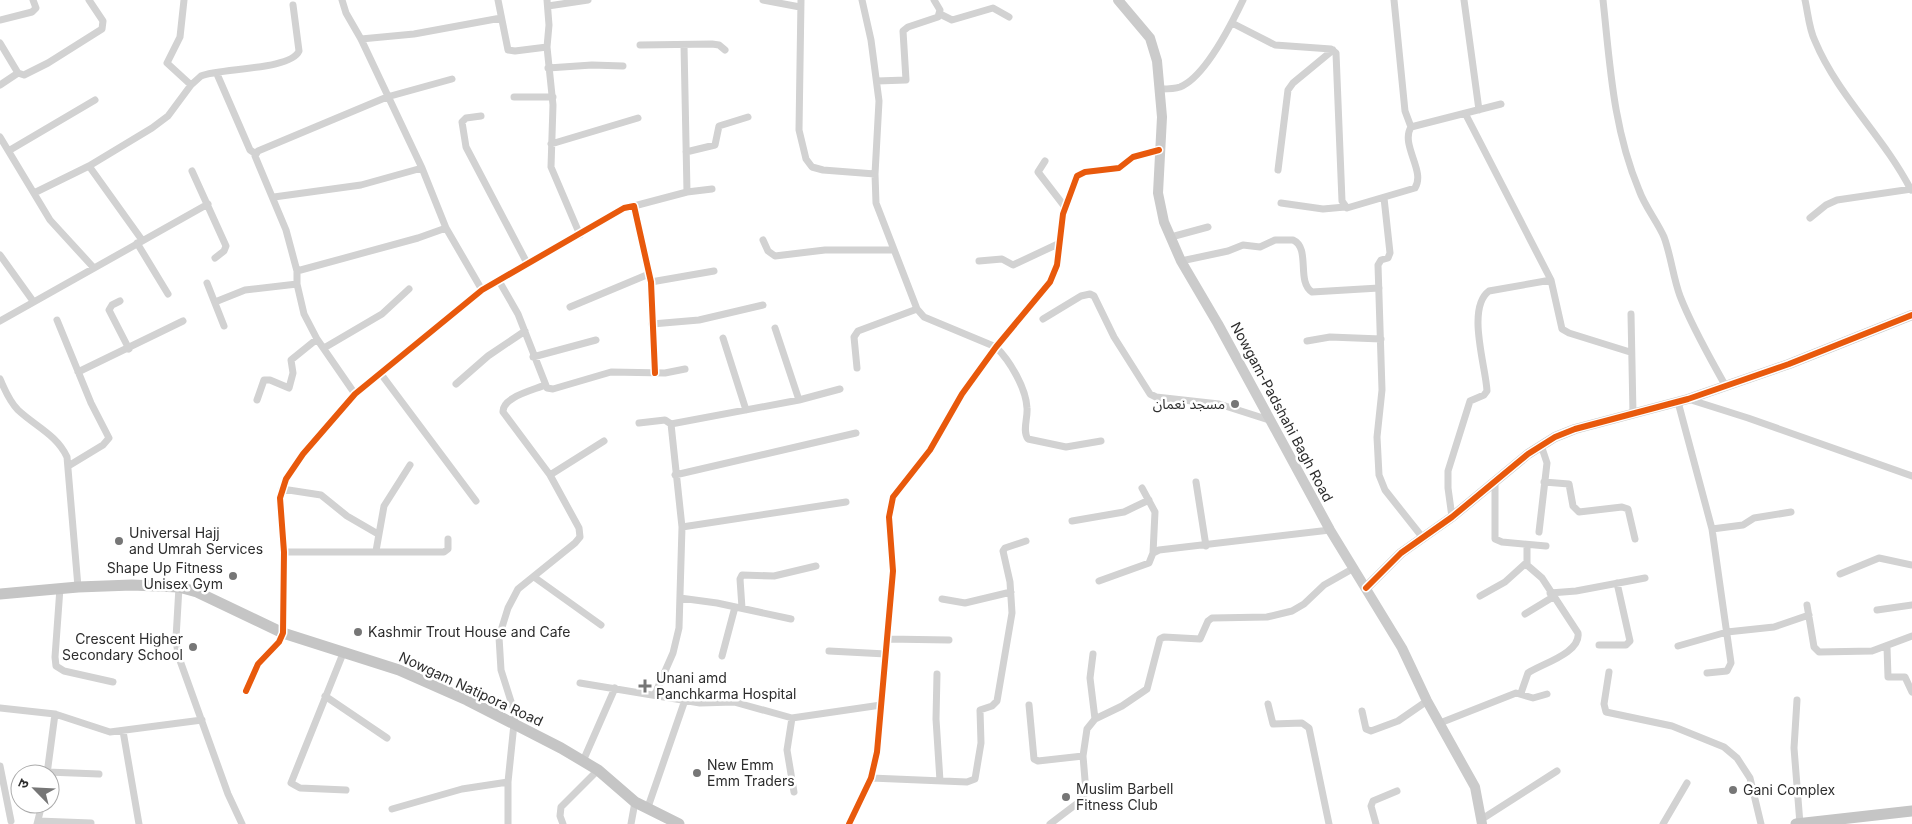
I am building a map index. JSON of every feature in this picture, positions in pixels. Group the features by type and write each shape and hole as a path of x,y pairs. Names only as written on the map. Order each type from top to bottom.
{"main road":[{"name":"Nowgam-Padshahi Bagh Road","path":"1118,0 1150,38 1157,61 1161,89 1158,193 1164,222 1181,261 1272,421 1330,530 1402,648 1427,700 1475,787 1482,822"},
{"path":"1366,588 1393,559 1452,517 1541,445 1565,432 1683,401 1724,385 1789,364 1912,315"},
{"name":"Nowgam Natipora Road","path":"0,594 78,586 179,588 196,592 283,633 399,670 467,700 598,770 635,802 679,824"},
{"path":"1798,824 1887,819 1912,811"}],"street":[{"path":"0,20 32,12 36,8 32,0"},
{"path":"0,43 18,73 24,75 48,63 102,29 103,21 89,0"},
{"path":"184,0 180,37 167,62 192,84"},
{"path":"342,0 346,13 361,40 386,97 422,168 446,228 482,290"},
{"path":"498,0 506,46 510,51 547,47"},
{"path":"580,235 554,178 551,167 550,144 554,118 548,68 547,3 588,0"},
{"path":"763,0 800,3 799,130 806,159 812,167 823,170 875,174"},
{"path":"862,0 877,81 880,116 875,174 876,203 916,310 928,319 996,347 1012,368 1026,401 1025,433 1028,439 1066,447 1101,441"},
{"path":"934,0 940,14 952,20 993,8 1009,16"},
{"path":"1161,89 1177,88 1188,82 1211,56 1232,23 1243,0"},
{"path":"1281,202 1323,209 1350,208 1412,191 1418,184 1408,135 1411,127 1405,111 1394,0"},
{"path":"1464,0 1480,110"},
{"path":"1603,0 1606,45 1616,115 1630,166 1639,190 1664,236 1679,294 1694,330 1724,385"},
{"path":"1805,0 1814,40 1832,74 1885,145 1912,190 1837,200 1826,205 1810,218"},
{"path":"34,193 89,166 160,122 168,116 192,84 207,73 217,74 281,62 297,55 299,51 293,5"},
{"path":"877,81 906,80 904,31 908,27 938,18 940,14"},
{"path":"361,40 414,34 501,18"},
{"path":"1232,23 1275,45 1333,50"},
{"path":"640,46 716,44 726,50"},
{"path":"684,45 687,192"},
{"path":"1278,170 1288,90 1293,83 1333,50"},
{"path":"1333,50 1337,57 1342,201 1345,207"},
{"path":"548,68 592,65 623,66"},
{"path":"0,85 18,73"},
{"path":"217,74 250,150 256,154 286,230 297,270 297,284 304,314 317,339 355,394"},
{"path":"256,154 258,151 386,97 452,79"},
{"path":"514,97 552,97"},
{"path":"10,150 95,100"},
{"path":"1411,127 1466,115 1501,104"},
{"path":"1466,115 1550,280 1562,329 1569,333 1630,352"},
{"path":"480,116 466,118 462,122 466,147 527,264"},
{"path":"686,152 713,146 717,142 719,126 748,117"},
{"path":"550,144 638,118"},
{"path":"0,137 10,150 59,232 93,267"},
{"path":"849,824 871,778 877,752 893,571 889,517 890,504 898,489 930,450 962,394 996,347 1050,282 1057,265 1065,207 1074,182 1080,174 1113,170 1119,168 1133,157 1159,150"},
{"path":"1044,161 1038,172 1065,207"},
{"path":"89,166 139,242 168,294"},
{"path":"274,197 362,185 422,168"},
{"path":"192,171 226,246 224,251 215,258"},
{"path":"246,691 258,664 279,642 283,633 284,552 280,507 282,489 303,454 355,394 482,290 628,206 687,192 712,189"},
{"path":"1384,198 1390,253 1388,258 1381,260 1378,265 1382,390 1377,437 1379,476 1386,490 1423,538"},
{"path":"0,320 208,204"},
{"path":"634,206 651,282 655,373"},
{"path":"1171,237 1208,227"},
{"path":"297,270 418,238 446,228"},
{"path":"763,240 768,251 775,256 825,250 894,250"},
{"path":"1181,261 1228,252 1243,245 1260,247 1275,240 1293,240 1300,246 1307,287 1312,292 1379,288"},
{"path":"980,261 1002,259 1013,265 1060,243"},
{"path":"0,255 33,301"},
{"path":"651,282 714,271"},
{"path":"570,307 649,274"},
{"path":"1452,517 1447,480 1450,461 1470,401 1484,395 1487,391 1478,322 1483,299 1490,291 1550,280"},
{"path":"499,281 525,331 533,357 545,385 553,389 620,370 655,373 685,369"},
{"path":"206,283 224,326"},
{"path":"215,302 245,290 297,284"},
{"path":"324,348 382,314 409,289"},
{"path":"1043,319 1081,296 1090,294 1094,296 1114,337 1150,394 1156,397 1224,405 1272,421"},
{"path":"120,300 112,305 109,310 129,348"},
{"path":"652,324 699,320 763,305"},
{"path":"857,368 854,337 858,331 916,310"},
{"path":"1631,314 1632,414"},
{"path":"56,320 109,438 103,445 70,465"},
{"path":"78,372 183,321"},
{"path":"775,328 799,400"},
{"path":"456,384 488,356 525,331"},
{"path":"1307,341 1330,337 1381,339"},
{"path":"722,338 746,410"},
{"path":"258,400 264,380 289,388 293,373 291,360 317,339"},
{"path":"533,357 596,340"},
{"path":"381,374 476,501"},
{"path":"0,380 18,410 60,443 70,465 78,586"},
{"path":"508,824 508,782 515,725 511,700 500,664 499,637 508,608 518,589 580,537 579,528 550,475 503,412 502,408 508,401 545,385"},
{"path":"670,424 799,400 840,390"},
{"path":"1707,673 1729,670 1731,663 1726,632 1723,591 1712,529 1683,401 1748,418 1912,476"},
{"path":"639,423 665,420 670,424 682,527 680,598 676,646 655,694"},
{"path":"675,475 856,433"},
{"path":"550,475 604,441"},
{"path":"1539,532 1546,463 1541,445"},
{"path":"376,551 384,506 410,465"},
{"path":"1495,481 1494,539 1527,545 1546,546"},
{"path":"1196,482 1206,546"},
{"path":"1544,482 1569,484 1573,506 1579,512 1622,507 1628,509 1635,539"},
{"path":"1099,581 1149,563 1153,553 1156,518 1142,488"},
{"path":"282,489 321,496 347,516 378,534"},
{"path":"1072,521 1124,512 1149,500"},
{"path":"682,527 846,502"},
{"path":"1712,529 1743,525 1754,518 1791,512"},
{"path":"1153,553 1330,530"},
{"path":"284,552 446,551 448,549 448,538"},
{"path":"871,778 967,782 975,779 977,776 981,743 980,713 982,708 995,704 998,697 1012,620 1010,592 1003,551 1005,548 1026,541"},
{"path":"1521,693 1528,673 1545,666 1578,642 1578,633 1542,578 1529,567 1527,562 1527,545"},
{"path":"1840,574 1879,558 1912,565"},
{"path":"1480,596 1505,582 1527,562"},
{"path":"722,656 738,607 742,575 774,576 816,566"},
{"path":"1050,824 1084,797 1086,792 1083,756 1087,729 1095,719 1122,706 1146,689 1158,643 1162,637 1197,640 1202,637 1208,621 1212,618 1268,616 1292,611 1304,604 1324,585 1354,568"},
{"path":"534,577 601,625"},
{"path":"1525,614 1552,595 1646,578"},
{"path":"1599,645 1626,645 1630,641 1618,583"},
{"path":"60,588 56,666 64,671 113,682"},
{"path":"179,588 176,638 178,655 228,794 242,824"},
{"path":"942,599 970,602 1010,592"},
{"path":"680,598 738,607 791,619"},
{"path":"1807,605 1814,647 1819,652 1863,652 1887,647 1912,636"},
{"path":"1877,610 1912,605"},
{"path":"1678,646 1726,632 1774,627 1809,615"},
{"path":"887,639 949,640"},
{"path":"1887,647 1888,677 1905,677 1912,692"},
{"path":"830,650 886,654"},
{"path":"344,651 291,782 300,788 346,790"},
{"path":"1093,654 1090,678 1095,719"},
{"path":"1608,672 1604,704 1606,712 1672,726 1724,747 1737,758 1750,778 1761,824"},
{"path":"937,674 936,719 940,781"},
{"path":"580,682 706,704 734,702 792,718 880,705"},
{"path":"583,762 615,688"},
{"path":"1440,723 1512,694 1521,693 1533,698 1547,694"},
{"path":"325,696 387,738"},
{"path":"648,808 685,700"},
{"path":"1362,711 1366,729 1370,731 1398,721 1427,700"},
{"path":"1797,700 1794,748 1798,824"},
{"path":"1268,704 1270,720 1273,724 1302,723 1309,728 1329,824"},
{"path":"1030,705 1034,759 1038,761 1083,756"},
{"path":"0,708 74,718 102,730 123,731 202,720"},
{"path":"48,764 55,714"},
{"path":"792,718 787,750 794,792"},
{"path":"123,731 139,824"},
{"path":"0,766 11,821"},
{"path":"563,824 560,816 562,807 598,770"},
{"path":"1482,822 1557,771"},
{"path":"60,773 99,774"},
{"path":"392,809 462,789 508,782"},
{"path":"1663,824 1688,783"},
{"path":"1376,824 1371,806 1373,801 1396,791"},
{"path":"631,824 635,802"},
{"path":"38,823 91,823"}],"cycle path":[{"path":"849,824 871,778 877,752 893,571 889,517 893,497 930,450 962,394 996,347 1050,282 1057,265 1063,214 1077,176 1085,172 1119,168 1133,157 1159,150"},
{"path":"246,691 258,664 279,642 283,633 284,552 280,498 286,479 303,454 355,394 482,290 624,208 634,206 651,282 655,373"},
{"path":"1366,588 1401,553 1452,517 1528,454 1555,437 1575,429 1688,399 1789,364 1912,315"}],"place":[{"name":"مسجد نعمان","path":"1235,404"},
{"name":"Universal Hajj and Umrah Services","path":"119,541"},
{"name":"Shape Up Fitness Unisex Gym","path":"233,576"},
{"name":"Kashmir Trout House and Cafe","path":"358,632"},
{"name":"Crescent Higher Secondary School","path":"193,647"},
{"name":"Unani amd Panchkarma Hospital","path":"645,686"},
{"name":"New Emm Emm Traders","path":"697,773"},
{"name":"Gani Complex","path":"1733,790"},
{"name":"Muslim Barbell Fitness Club","path":"1066,797"}]}
